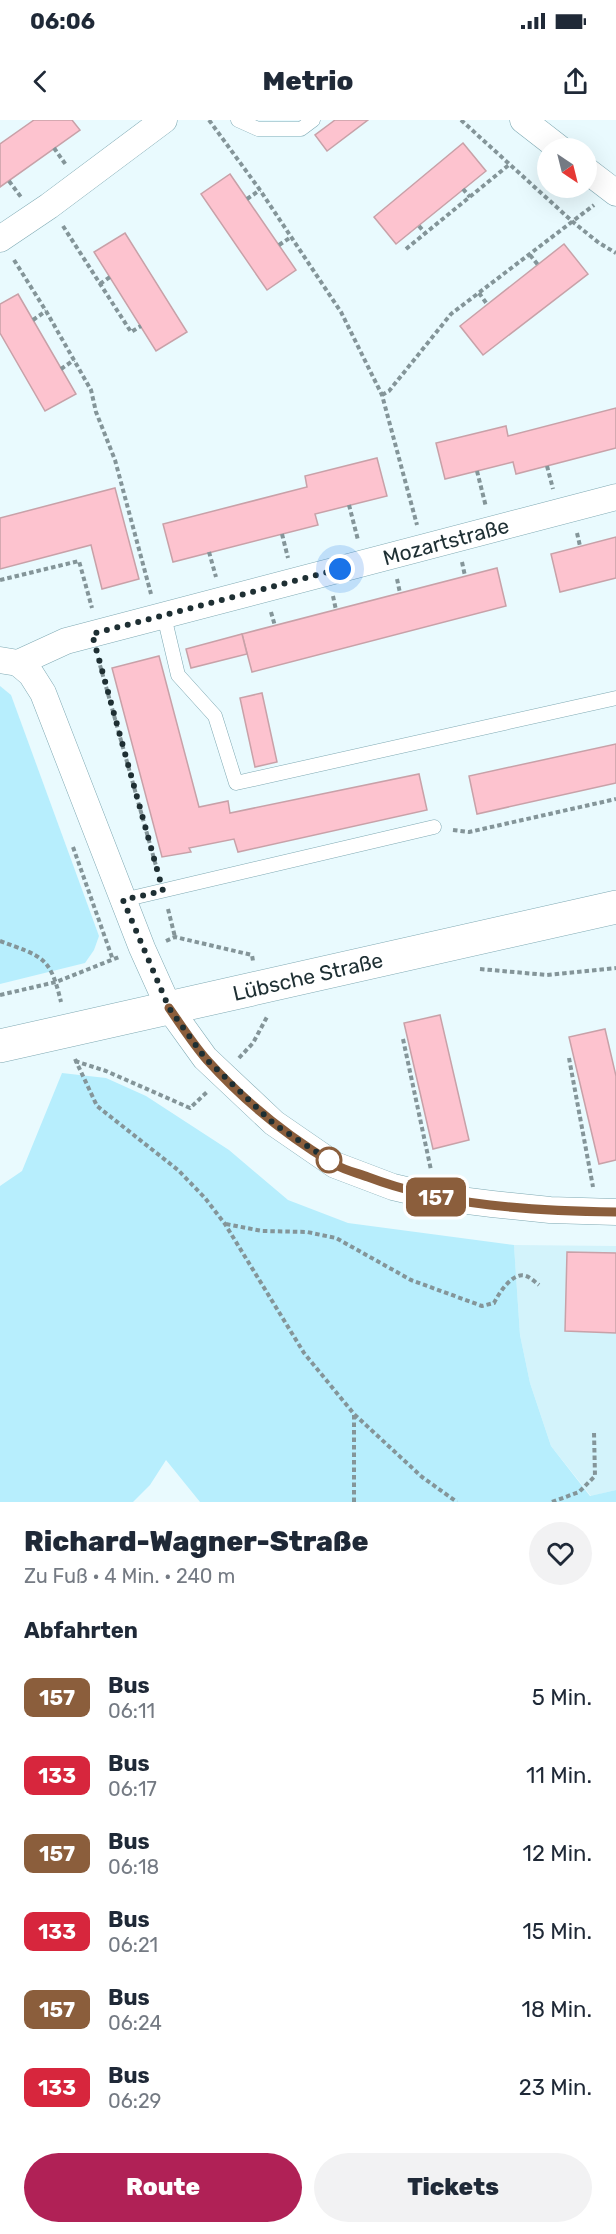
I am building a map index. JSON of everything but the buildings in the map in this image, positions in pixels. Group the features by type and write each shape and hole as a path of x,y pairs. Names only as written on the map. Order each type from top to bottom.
{"street":[{"path":"0,239 50,206 164,120"},
{"path":"523,120 546,138"},
{"path":"597,178 615,191"},
{"name":"Mozartstraße","path":"9,661 66,641 93,626 616,497"},
{"path":"9,661 31,674 43,693 123,900 169,1008 205,1058 274,1124 336,1165 393,1187 436,1197 550,1210 607,1212"},
{"name":"Lübsche Straße","path":"0,1047 72,1046 169,1008 616,907"}],"lane":[{"path":"238,120 258,129 301,129 313,120"},
{"path":"159,609 178,675 215,716 236,783 616,698"},
{"path":"123,900 434,827"}],"path":[{"path":"209,120 260,190 341,312 382,395 419,535"},
{"path":"461,120 573,222 599,243 616,253"},
{"path":"54,148 67,166"},
{"path":"406,249 510,164"},
{"path":"9,181 22,199"},
{"path":"463,189 470,197"},
{"path":"247,199 260,190"},
{"path":"382,395 389,391 451,314 615,191"},
{"path":"50,206 131,332 141,326"},
{"path":"419,226 425,233"},
{"path":"279,245 291,237"},
{"path":"0,239 46,311 91,390 96,412 115,460 159,609"},
{"path":"530,255 538,265"},
{"path":"100,284 110,277"},
{"path":"479,293 487,304"},
{"path":"33,320 46,311"},
{"path":"61,369 74,360"},
{"path":"547,466 556,498"},
{"path":"477,471 488,516"},
{"path":"349,505 361,550"},
{"path":"282,534 291,567"},
{"path":"209,552 218,586"},
{"path":"461,555 465,576"},
{"path":"0,580 79,561 93,626 175,937"},
{"path":"434,827 469,832 616,799"},
{"path":"0,941 33,953 50,966 72,1046 97,1106 178,1170 205,1198 225,1224 304,1353 354,1414 422,1477 457,1502"},
{"path":"476,968 547,975 616,968"},
{"path":"0,994 56,982"},
{"path":"72,1046 106,1071 190,1108 253,1043 268,1016 276,1012"},
{"path":"403,1039 436,1197"},
{"path":"569,1058 607,1212"},
{"path":"225,1224 262,1230 307,1232 336,1238 411,1280 482,1306 494,1303 507,1284 519,1275 525,1275 539,1285"},
{"path":"354,1414 354,1502"},
{"path":"552,1502 579,1492 595,1476 594,1432"}],"shaded area":[{"path":"0,686 11,695 99,936 94,950 85,963 0,984"},
{"path":"62,1073 106,1078 146,1096 229,1150 288,1200 348,1223 514,1245 520,1335 530,1383 551,1446 590,1496 616,1490 616,1502 200,1502 166,1460 150,1485 133,1502 0,1502 0,1186 22,1171"},
{"path":"514,1245 616,1246 616,1490 591,1496 551,1446 530,1383 520,1335"}],"bus line":[{"name":"157","path":"169,1008 205,1058 222,1076 274,1124 336,1165 393,1187 436,1197 550,1210 616,1212"}],"route":[{"path":"329,1160 336,1165 274,1124 222,1076 205,1058 169,1008 123,900 163,891 92,634 340,569"}]}
